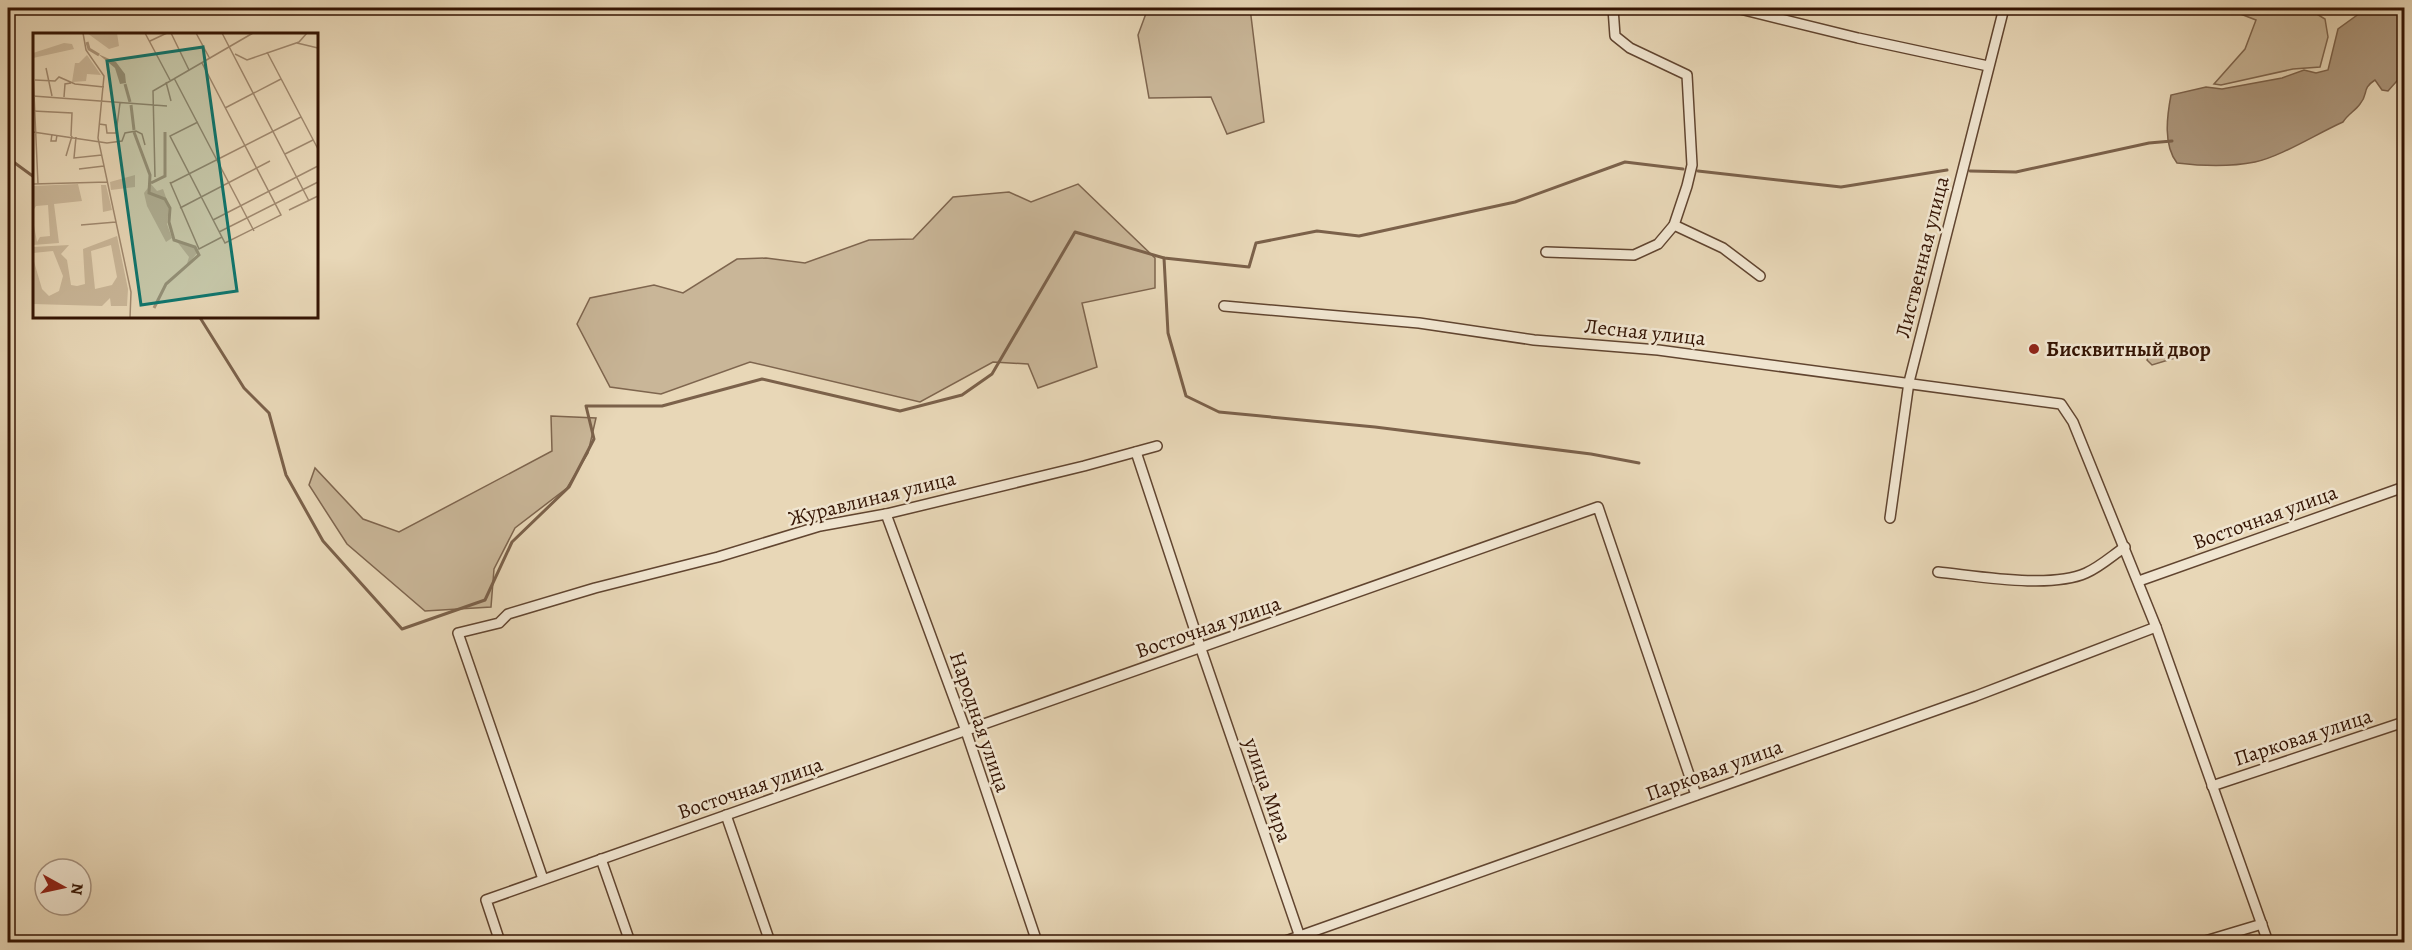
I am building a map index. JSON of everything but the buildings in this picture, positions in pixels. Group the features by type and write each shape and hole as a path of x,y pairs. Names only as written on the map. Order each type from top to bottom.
{"street":[{"path":"1546,252 1634,255 1658,244 1674,225 1687,186 1692,165 1687,75 1630,48 1615,36 1612,8"},
{"path":"1736,8 1858,38 1988,66"},
{"name":"Лиственная улица","path":"1890,518 1909,382 2004,8"},
{"path":"1674,225 1723,248 1760,276"},
{"name":"Лесная улица","path":"1224,306 1419,323 1534,340 1658,350 2061,404 2073,422 2125,547"},
{"name":"Журавлиная улица","path":"543,879 458,633 499,623 508,614 596,588 718,557 820,526 886,514 1157,446"},
{"name":"улица Мира","path":"1136,452 1301,940"},
{"name":"Восточная улица","path":"2139,581 2404,487"},
{"name":"Восточная улица","path":"500,942 486,900 1598,507 1696,795"},
{"name":"Народная улица","path":"886,514 966,731 1037,942"},
{"path":"1938,572 2029,580 2066,579 2087,573 2125,547 2156,627 2268,942"},
{"name":"Парковая улица","path":"1283,942 1301,940 1696,795 1965,700 2156,627"},
{"name":"Парковая улица","path":"2212,786 2404,722"},
{"path":"726,815 770,942"},
{"path":"601,859 630,942"},
{"path":"2202,942 2262,924"}],"shaded area":[{"path":"1148,8 1250,8 1264,122 1227,134 1211,97 1149,98 1138,35"},
{"path":"2225,8 2307,8 2325,19 2328,37 2320,67 2293,69 2221,85 2214,84 2245,49 2256,20"},
{"path":"2367,8 2404,8 2404,73 2388,91 2382,90 2375,80 2366,89 2360,104 2343,122 2265,159 2245,164 2226,165 2177,163 2168,139 2167,121 2171,95 2206,87 2222,89 2282,78 2304,70 2316,73 2328,70 2338,29"},
{"path":"1078,184 1155,258 1155,288 1082,303 1097,367 1038,388 1028,364 993,362 920,402 750,362 661,394 610,387 577,324 590,298 654,285 683,293 737,259 766,258 805,263 869,240 913,239 953,197 1009,192 1031,202"},
{"path":"2182,353 2178,357 2152,365 2147,360 2149,355 2153,354"},
{"path":"551,416 596,418 588,453 567,488 515,528 494,569 491,607 425,611 347,544 309,485 315,468 363,519 399,532 552,451"}],"waterway":[{"path":"1970,171 2016,172 2149,143 2172,141"},
{"path":"8,158 33,176"},
{"path":"200,318 244,388 269,413 286,475 323,541 402,629 485,600 512,542 569,487 594,439 586,406 662,406 762,379 900,411 962,395 992,374 1075,232 1164,258 1249,267 1256,243 1317,231 1359,236 1515,202 1625,162 1683,169"},
{"path":"1698,171 1841,187 1947,170"},
{"path":"1164,258 1168,333 1186,396 1219,412 1375,427 1591,454 1639,463"}],"place":[{"name":"Бисквитный двор","path":"2034,349"}]}
